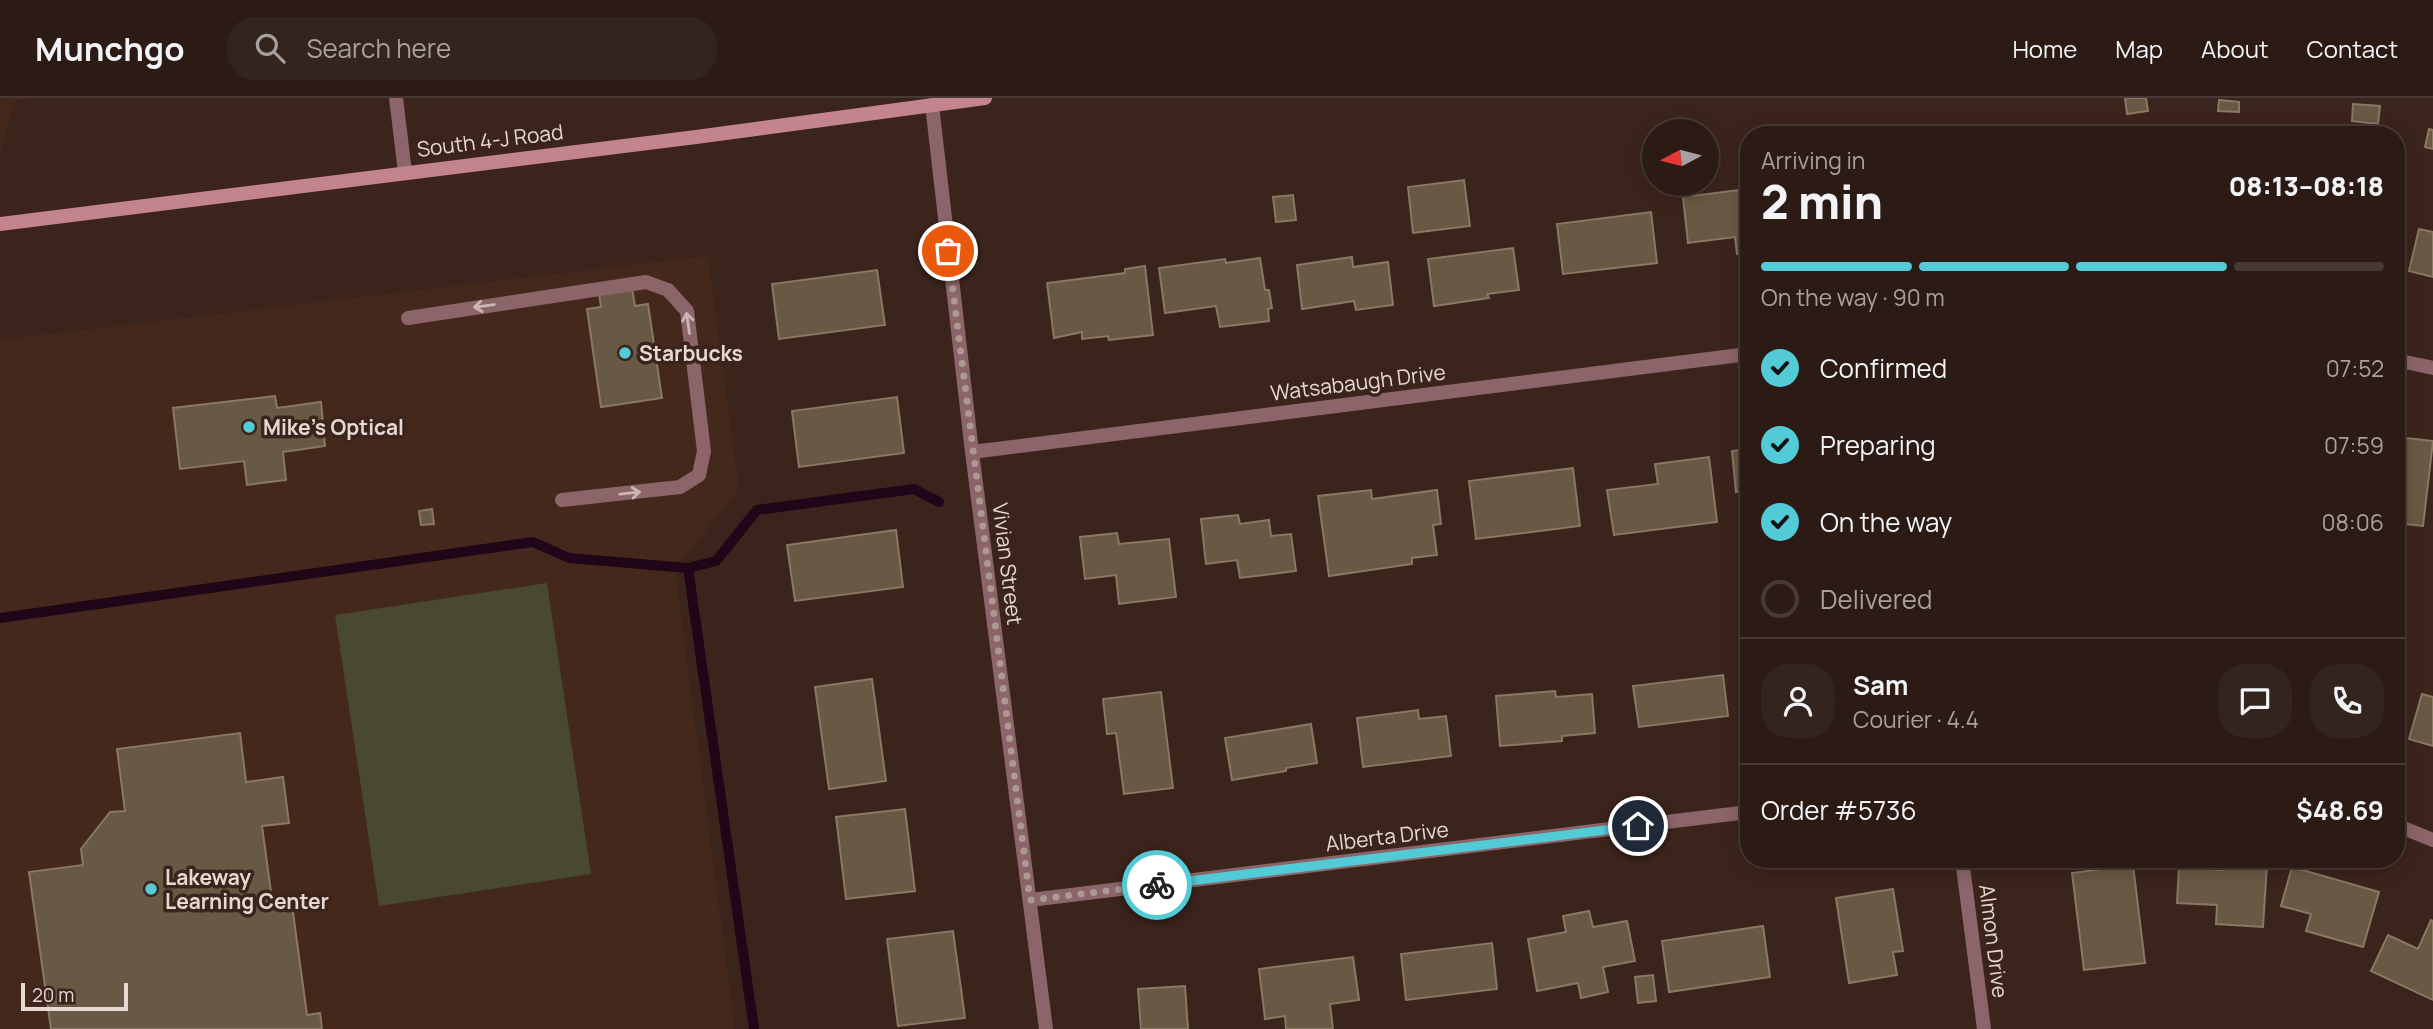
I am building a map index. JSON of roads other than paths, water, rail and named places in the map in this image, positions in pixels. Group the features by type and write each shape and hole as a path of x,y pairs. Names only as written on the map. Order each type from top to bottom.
{"main road":[{"name":"South 4-J Road","path":"0,224 985,98"}],"street":[{"path":"396,98 405,172"},
{"name":"Vivian Street","path":"932,105 972,452 1046,1029"},
{"path":"408,318 646,282 668,290 687,311 705,451 699,475 680,487 562,500"},
{"name":"Watsabaugh Drive","path":"972,452 1740,355"},
{"path":"2405,362 2433,368"},
{"name":"Alberta Drive","path":"1030,900 1740,813"},
{"path":"2405,829 2433,840"},
{"name":"Almon Drive","path":"1963,868 1984,1029"}],"waterway":[{"path":"688,568 716,561 757,510 914,489 939,502"},
{"path":"0,618 533,542 569,558 688,568 754,1029"}],"place":[{"name":"Starbucks","path":"625,353"},
{"name":"Mike's Optical","path":"249,427"},
{"name":"Lakeway Learning Center","path":"151,889"}]}
